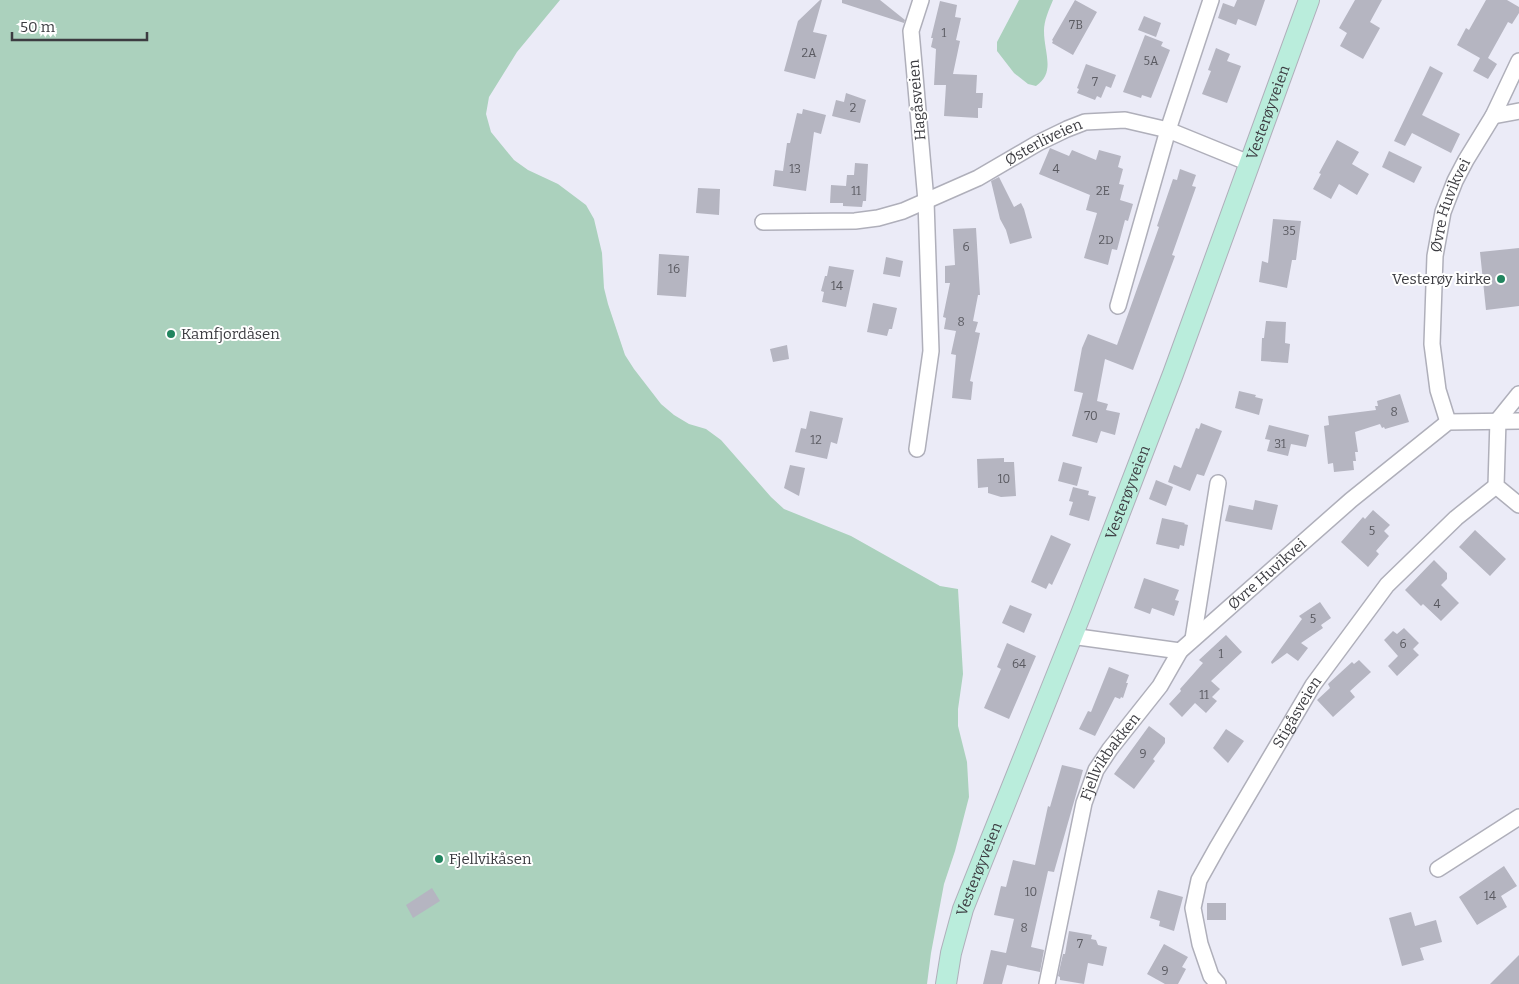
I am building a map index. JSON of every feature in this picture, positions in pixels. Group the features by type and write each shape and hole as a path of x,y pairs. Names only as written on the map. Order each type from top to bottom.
{"main road":[{"name":"Vesterøyveien","path":"946,984 963,909 1173,374 1309,0"}],"street":[{"name":"Hagåsveien","path":"921,0 911,31 926,201"},
{"path":"1118,306 1168,130 1211,0"},
{"name":"Øvre Huvikvei","path":"1180,650 1352,500 1448,422 1438,390 1432,344 1435,256 1443,212 1455,181 1493,116 1519,61"},
{"path":"1493,116 1519,111"},
{"name":"Østerliveien","path":"763,222 855,221 878,218 903,211 978,178 1038,144 1084,122 1125,120 1168,130 1249,163"},
{"path":"917,449 931,351 926,201"},
{"path":"1519,394 1498,420 1496,486 1519,505"},
{"path":"1448,422 1519,421"},
{"path":"1193,638 1218,483"},
{"name":"Stigåsveien","path":"1218,984 1211,976 1200,944 1193,908 1199,880 1313,685 1387,585 1456,518 1496,486"},
{"path":"1071,636 1180,650"},
{"name":"Fjellvikbakken","path":"1047,984 1084,802 1096,770 1110,749 1160,686 1180,650"},
{"path":"1438,869 1519,817"}],"green space":[{"path":"0,0 560,0 517,52 489,97 486,114 491,132 514,160 528,170 558,184 586,205 594,219 602,253 604,288 608,304 625,355 634,369 661,404 674,415 689,424 706,429 721,440 771,497 784,509 851,536 940,586 958,589 963,674 958,709 958,726 967,762 969,797 944,884 927,984 0,984"},
{"path":"1019,0 1053,0 1044,27 1048,62 1046,75 1036,86 1028,84 1014,73 997,51 997,42"}],"building":[{"path":"822,0 813,32 827,35 815,79 784,71 798,21"},
{"path":"842,0 880,0 905,20 904,23 842,3"},
{"path":"1075,0 1097,12 1073,55 1052,43 1052,40"},
{"path":"1237,0 1265,0 1256,26 1238,19 1236,25 1218,18 1223,3 1234,7"},
{"path":"1355,0 1382,0 1370,22 1380,28 1363,59 1340,46 1347,33 1339,28"},
{"path":"1486,0 1507,0 1519,7 1519,13 1512,24 1508,22 1488,58 1497,64 1488,79 1473,71 1480,58 1457,45 1466,28 1469,30"},
{"path":"940,1 957,5 955,17 961,18 956,40 960,41 953,74 977,75 976,93 983,93 982,108 978,108 978,118 944,116 946,85 934,85 936,49 931,47 933,38 931,38"},
{"path":"1144,16 1161,23 1156,37 1138,30"},
{"path":"1145,35 1163,42 1161,46 1170,50 1151,98 1142,95 1141,98 1123,92"},
{"path":"1216,48 1230,54 1227,61 1241,66 1227,103 1202,94 1211,71 1208,70"},
{"path":"1086,64 1116,75 1111,88 1106,86 1101,98 1097,96 1095,100 1077,93"},
{"path":"1430,66 1443,73 1422,115 1460,134 1451,153 1412,133 1405,146 1394,141"},
{"path":"846,93 866,100 860,123 832,116 836,100 844,102"},
{"path":"803,109 826,115 821,134 814,132 806,191 773,186 775,170 783,171 787,143 790,143 797,113 802,114"},
{"path":"1337,140 1359,152 1352,164 1369,174 1357,195 1339,184 1331,199 1313,189 1321,174 1319,173"},
{"path":"1050,148 1069,156 1072,150 1096,160 1099,150 1121,156 1118,167 1123,169 1119,184 1124,185 1120,200 1133,204 1128,221 1125,220 1117,250 1112,249 1108,265 1084,258 1097,213 1086,210 1090,195 1039,174"},
{"path":"1389,151 1422,167 1414,183 1382,167"},
{"path":"855,163 868,164 866,201 863,201 862,207 843,206 843,203 830,203 831,185 846,186 847,175 854,175"},
{"path":"1180,169 1196,175 1192,186 1196,187 1172,255 1175,256 1133,370 1105,359 1097,401 1108,404 1106,410 1120,413 1115,435 1101,431 1097,443 1072,436 1083,393 1074,391 1082,348 1088,334 1117,345 1159,227 1157,226 1173,179 1177,180"},
{"path":"999,177 1014,207 1021,203 1032,238 1010,244 1000,219 991,181"},
{"path":"698,188 720,189 719,215 696,213"},
{"path":"1273,219 1301,221 1296,260 1292,260 1287,288 1259,282 1262,261 1268,263"},
{"path":"976,228 980,295 978,295 973,321 978,322 975,332 980,333 970,381 973,382 971,400 952,398 956,355 951,354 956,331 944,329 946,318 943,317 950,283 945,283 945,266 955,265 953,229"},
{"name":"Vesterøy kirke","path":"1519,248 1519,306 1486,310 1480,252"},
{"path":"659,254 689,256 686,297 657,295"},
{"path":"886,257 903,261 900,277 883,274"},
{"path":"829,266 854,270 846,307 822,302 824,292 821,291"},
{"path":"873,303 897,308 892,329 889,329 887,336 867,332"},
{"path":"1266,321 1286,322 1285,343 1290,344 1288,363 1261,361 1262,338 1264,338"},
{"path":"787,345 789,359 773,362 770,349"},
{"path":"1239,391 1256,395 1255,397 1263,399 1259,415 1235,408"},
{"path":"1400,394 1409,422 1385,429 1380,424 1355,432 1358,452 1355,452 1356,461 1353,461 1354,470 1334,472 1333,463 1328,464 1324,426 1329,425 1328,416 1376,410 1375,406 1378,406 1377,401"},
{"path":"810,411 843,418 837,444 831,442 827,459 795,452 801,428 806,429"},
{"path":"1201,423 1222,431 1204,476 1197,474 1190,491 1168,482 1174,465 1181,468 1196,428 1199,429"},
{"path":"1269,425 1309,435 1306,447 1291,444 1288,456 1267,451 1270,440 1265,439"},
{"path":"1004,458 1004,462 1014,462 1016,496 1001,497 988,493 988,487 978,488 977,459"},
{"path":"1063,462 1082,467 1077,486 1058,481"},
{"path":"790,465 805,468 799,496 784,488"},
{"path":"1156,480 1173,487 1166,506 1149,499"},
{"path":"1073,487 1089,491 1088,495 1096,497 1089,521 1069,515 1073,502 1069,501"},
{"path":"1255,500 1278,505 1272,530 1225,521 1229,505 1253,510"},
{"path":"1373,510 1390,525 1384,531 1389,536 1376,551 1379,554 1368,567 1341,542 1363,517 1365,519"},
{"path":"1162,518 1188,525 1184,546 1180,545 1179,549 1156,544"},
{"path":"1475,530 1506,559 1490,576 1459,547"},
{"path":"1051,535 1071,544 1052,585 1049,583 1046,589 1031,582"},
{"path":"1434,560 1447,573 1447,579 1441,585 1459,603 1441,621 1423,604 1421,606 1405,590"},
{"path":"1144,578 1179,590 1175,600 1179,601 1174,616 1152,608 1150,614 1134,608"},
{"path":"1320,602 1331,618 1321,625 1323,628 1301,643 1308,648 1298,661 1287,653 1272,664 1271,662 1302,619 1299,616"},
{"path":"1010,605 1032,614 1024,633 1002,623"},
{"path":"1404,628 1419,643 1413,649 1419,655 1397,676 1388,666 1398,656 1384,640 1393,631 1397,634"},
{"path":"1226,635 1242,652 1211,681 1220,689 1212,697 1217,701 1206,713 1195,703 1182,717 1169,704 1203,663 1199,660"},
{"path":"1007,643 1036,656 1009,719 984,708 1001,669 997,667"},
{"path":"1359,660 1371,672 1350,691 1355,697 1333,717 1317,700 1330,688 1328,684 1352,662 1354,664"},
{"path":"1109,667 1129,675 1126,683 1128,683 1123,698 1115,697 1095,736 1079,729 1088,711 1091,712"},
{"path":"1149,726 1165,738 1165,743 1153,759 1155,761 1134,789 1114,774"},
{"path":"1226,729 1244,741 1228,763 1213,748"},
{"path":"1062,765 1083,770 1054,872 1048,871 1031,947 1044,950 1040,972 1007,965 1002,984 983,984 991,950 1006,953 1014,919 994,915 1001,886 1006,887 1013,860 1035,865 1048,806 1050,807"},
{"path":"1504,866 1517,886 1501,896 1507,907 1477,925 1459,897"},
{"path":"432,888 440,901 413,918 406,905"},
{"path":"1158,890 1183,897 1174,931 1159,926 1160,921 1150,918"},
{"path":"1207,903 1226,903 1226,920 1207,920"},
{"path":"1411,912 1415,926 1436,920 1442,942 1420,948 1424,960 1402,966 1389,918"},
{"path":"1069,931 1092,935 1091,939 1096,940 1098,945 1107,947 1103,966 1088,963 1084,984 1060,980 1058,976 1063,954 1065,954"},
{"path":"1164,944 1188,957 1182,967 1186,969 1178,984 1165,984 1147,974"},
{"path":"1519,955 1519,984 1490,984"}],"place":[{"name":"Vesterøy kirke","path":"1501,279"},
{"name":"Kamfjordåsen","path":"171,334"},
{"name":"Fjellvikåsen","path":"439,859"}]}
